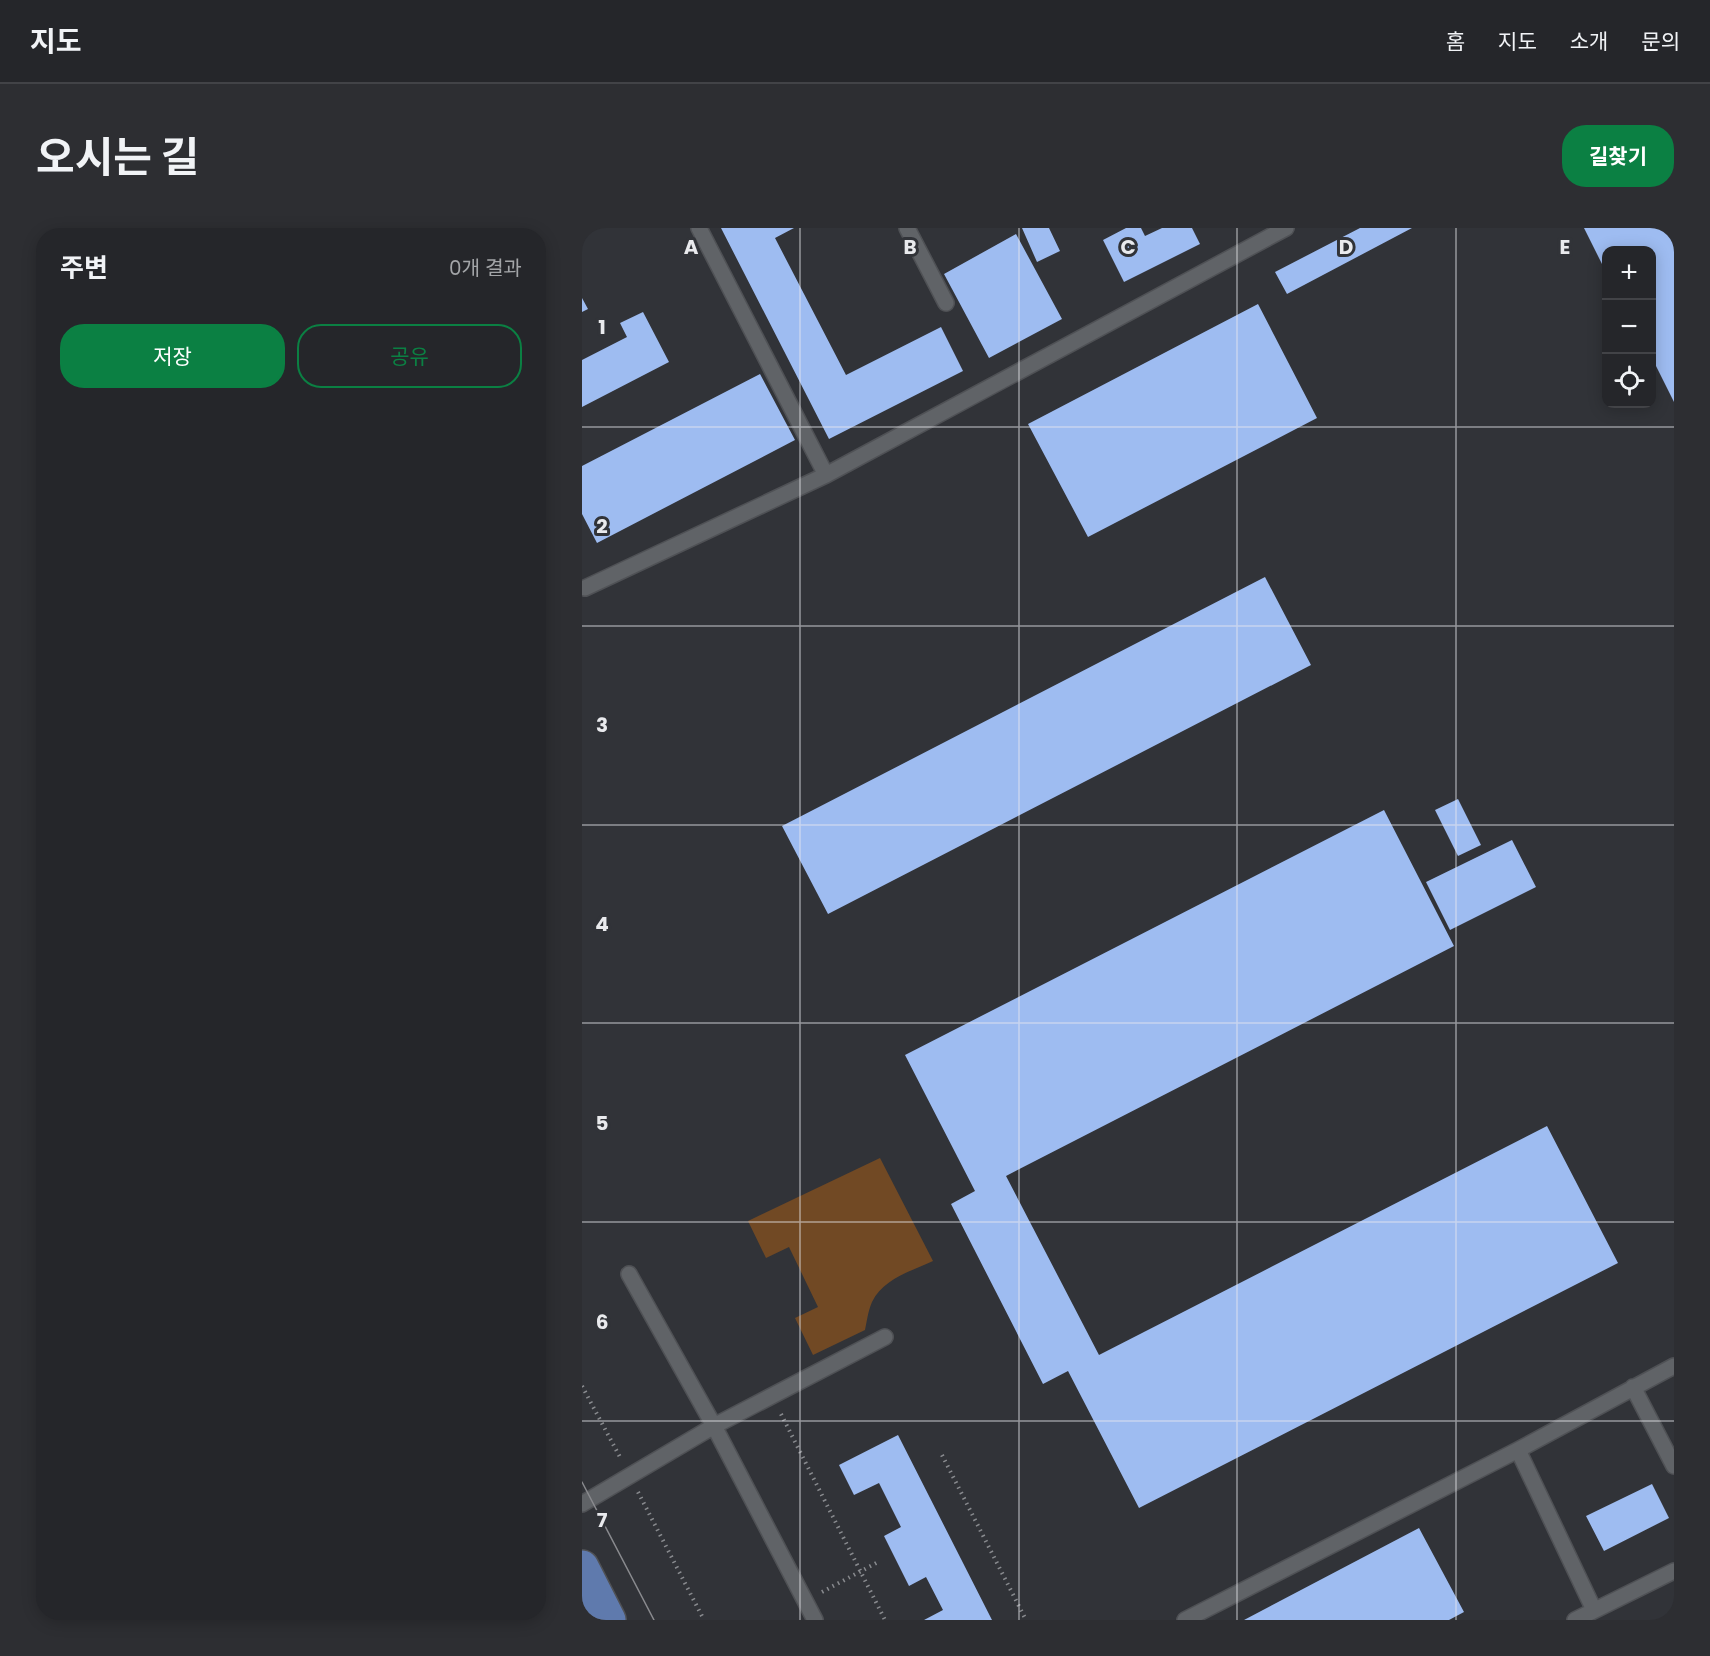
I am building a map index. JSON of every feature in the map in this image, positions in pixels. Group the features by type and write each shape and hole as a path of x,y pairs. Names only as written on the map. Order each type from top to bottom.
{"main road":[{"path":"582,1567 609,1620"}],"lane":[{"path":"699,228 826,475"},
{"path":"907,228 946,303"},
{"path":"585,588 826,475 1286,228"},
{"path":"629,1274 714,1426 815,1620"},
{"path":"582,1504 714,1426 885,1337"},
{"path":"1185,1620 1518,1450 1674,1366"},
{"path":"1634,1387 1674,1466"},
{"path":"1518,1450 1594,1610"},
{"path":"1575,1620 1674,1571"}],"path":[{"path":"582,1386 704,1620"},
{"path":"772,1396 885,1620"},
{"path":"942,1455 1026,1620"},
{"path":"805,1601 880,1561"}],"shaded area":[{"path":"880,1158 933,1261 898,1277 883,1287 872,1302 865,1330 813,1355 795,1318 818,1307 789,1247 766,1258 748,1221"}],"building":[{"path":"721,228 794,228 775,238 846,375 941,327 963,371 829,439"},
{"path":"1022,228 1049,228 1060,251 1037,262"},
{"path":"1126,228 1141,228 1145,236 1162,228 1192,228 1200,244 1124,282 1103,240"},
{"path":"1360,228 1412,228 1287,294 1275,272"},
{"path":"1584,228 1674,228 1674,402 1656,366 1656,246 1602,246 1602,264"},
{"path":"1016,234 1062,319 989,358 944,274"},
{"path":"582,298 588,309 582,312"},
{"path":"1258,304 1317,418 1088,537 1028,424"},
{"path":"643,312 669,362 582,407 582,360 627,337 620,323"},
{"path":"760,374 795,440 597,543 582,514 582,466"},
{"path":"1265,577 1311,665 828,914 782,826"},
{"path":"1458,799 1481,845 1458,856 1435,810"},
{"path":"1384,810 1454,946 1006,1176 1099,1355 1547,1126 1618,1263 1139,1508 1068,1371 1043,1384 951,1204 975,1191 905,1055"},
{"path":"1512,840 1536,887 1450,930 1426,882"},
{"path":"898,1435 992,1620 924,1620 943,1610 926,1577 909,1586 884,1536 901,1527 879,1483 854,1495 839,1465"},
{"path":"1652,1484 1669,1518 1604,1551 1586,1516"},
{"path":"1419,1528 1464,1612 1449,1620 1244,1620"}],"tram line":[{"path":"582,1482 654,1620"}]}
